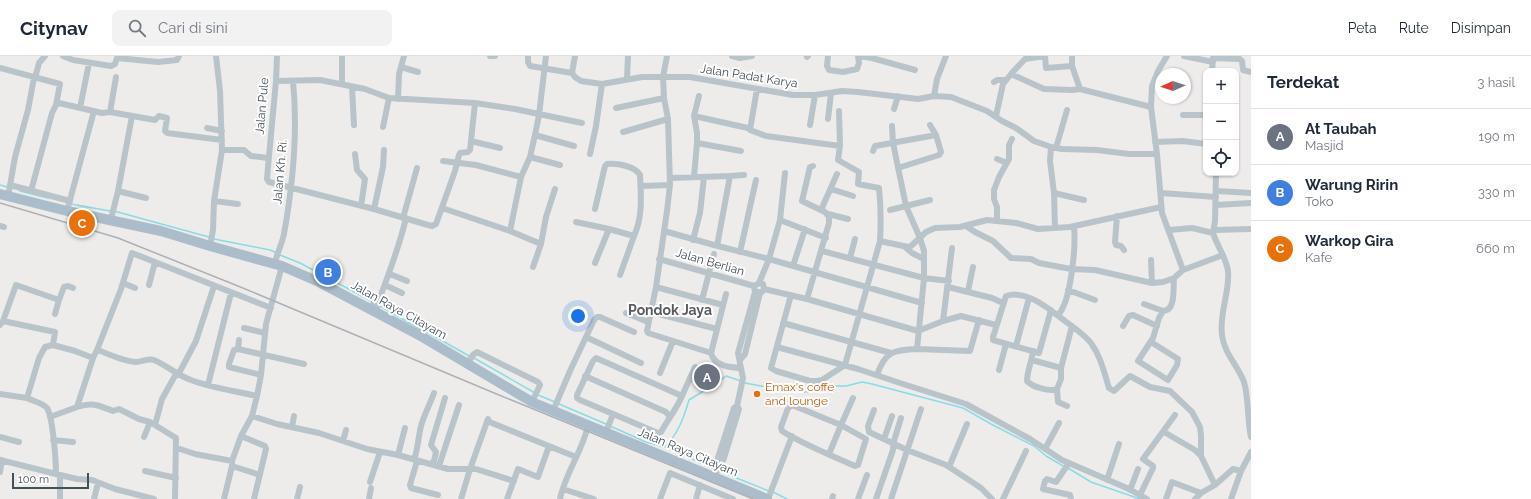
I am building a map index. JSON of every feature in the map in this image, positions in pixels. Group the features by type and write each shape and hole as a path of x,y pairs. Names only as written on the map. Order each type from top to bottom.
{"main road":[{"name":"Jalan Raya Citayam","path":"7,191 69,206 278,262 422,329 534,399 554,409 588,425 607,430 717,472 768,498"}],"street":[{"path":"45,56 39,63 7,191 31,191 69,206 94,111"},
{"path":"63,56 73,60 111,66 115,64 115,58 158,62 177,60 180,56"},
{"path":"210,244 213,230 214,201 222,150 220,91 216,56"},
{"name":"Jalan Pule","path":"277,56 267,179 269,182 290,188"},
{"path":"342,56 342,84"},
{"path":"397,56 404,57 398,80 398,100"},
{"name":"Jalan Padat Karya","path":"528,56 530,66 572,73 581,81 602,84 642,77 690,77 793,95 858,92 918,99 934,96 951,97 996,116 1038,143 1054,147 1129,154 1157,154"},
{"path":"510,231 521,177 530,157 535,135 539,115 546,56"},
{"path":"572,73 575,56"},
{"path":"627,79 628,56"},
{"path":"667,56 663,77 664,98 668,119 670,185 656,287 647,331 648,333 711,353"},
{"path":"732,56 740,58 752,56"},
{"path":"828,56 827,66 829,70 843,72 857,69 859,63 858,56 872,58 915,70"},
{"path":"934,96 937,79 946,56"},
{"path":"996,116 1001,90 1005,80 1025,59 1045,56 1046,68 1072,66"},
{"path":"1072,56 1072,66 1080,89"},
{"path":"1167,56 1158,71 1152,86 1151,107 1162,213 1183,270"},
{"path":"1184,56 1213,59 1240,59 1242,61 1243,70 1251,72"},
{"path":"80,108 90,63"},
{"path":"401,67 418,72"},
{"path":"0,68 60,84 56,105 52,113 31,191"},
{"path":"1011,74 1044,89 1080,89 1151,107"},
{"path":"110,112 116,77"},
{"name":"Jalan Kh. Ri.","path":"224,499 232,464 243,433 251,419 261,375 265,333 284,235 290,188 294,142 294,80"},
{"path":"276,81 320,80 374,91 389,98 398,100 461,101 515,109 582,123"},
{"path":"994,82 1005,80"},
{"path":"590,154 602,84"},
{"path":"352,87 354,125"},
{"path":"757,88 750,130 766,136 840,146"},
{"path":"828,119 831,93"},
{"path":"810,125 815,95"},
{"path":"694,177 697,133 694,116 699,96"},
{"path":"894,109 898,96"},
{"path":"383,127 389,98"},
{"path":"616,108 664,98"},
{"path":"56,105 58,103 102,113 110,112 154,120 159,116 166,118 165,131 168,133 222,140"},
{"path":"290,188 374,209 428,225 435,225 458,163 460,153 468,152 470,150 475,103"},
{"path":"1055,228 1054,193 1050,161 1067,110"},
{"path":"791,295 772,366 773,370 810,381 822,380 845,365 880,240 881,204 879,188 858,184 859,172 838,160 840,146 839,111"},
{"path":"1183,115 1203,115"},
{"path":"111,218 118,191 132,116"},
{"path":"694,116 748,128"},
{"path":"623,132 668,119"},
{"path":"898,168 939,155 941,152 936,135 930,124"},
{"path":"892,126 893,143 906,206 924,251 924,278 917,349"},
{"path":"207,128 222,131"},
{"path":"535,135 574,146"},
{"path":"873,152 875,146 936,135"},
{"path":"997,221 997,207 994,199 994,190 998,177 1007,163 1009,145 1012,139"},
{"path":"471,141 500,148"},
{"path":"1155,142 1183,141 1203,144"},
{"path":"697,143 741,151"},
{"path":"222,150 244,150 251,156 268,158"},
{"path":"374,209 383,166 384,150"},
{"path":"355,154 357,170 365,179 361,206"},
{"path":"530,157 560,164"},
{"path":"997,159 1007,163"},
{"path":"443,161 476,165 521,177"},
{"path":"595,209 605,166 607,164 637,170 640,175 641,186 640,220 620,275"},
{"path":"813,166 810,167 802,200 807,205 822,210 828,214 848,219"},
{"path":"375,306 390,274 417,168"},
{"path":"717,472 724,458 739,409 738,406 743,378 740,368 740,360 745,354 758,289 769,259 780,220 786,173"},
{"path":"822,210 837,174"},
{"path":"670,178 744,175"},
{"path":"717,246 730,176"},
{"path":"1216,176 1214,232 1228,270 1228,288 1221,325 1222,336 1229,356 1243,379 1251,437"},
{"path":"693,240 700,213 704,177"},
{"path":"740,252 756,180"},
{"path":"641,186 670,185"},
{"path":"533,267 541,244 545,221 555,189"},
{"path":"832,189 853,196"},
{"path":"118,191 146,198"},
{"path":"1054,193 1084,200"},
{"path":"1161,193 1251,193"},
{"path":"890,210 930,200"},
{"path":"214,201 238,204"},
{"path":"1216,205 1251,203"},
{"path":"904,247 911,246 932,229 966,226 987,220 1016,223 1038,229 1074,227 1161,207"},
{"path":"442,208 510,231 541,244"},
{"path":"808,299 830,223 828,214"},
{"path":"1117,216 1114,242 1116,245 1122,246 1124,250"},
{"path":"780,220 826,238"},
{"path":"576,222 634,236"},
{"path":"966,226 993,241 1011,258 1031,259 1039,263 1071,269 1096,270 1152,283 1163,282 1174,278 1183,270 1223,255"},
{"path":"1058,315 1062,309 1072,276 1071,269 1075,245 1074,227"},
{"path":"1169,230 1192,228 1214,232 1251,229"},
{"path":"595,264 609,229"},
{"path":"793,266 804,230"},
{"path":"664,231 816,272 922,303"},
{"path":"850,258 855,238"},
{"path":"880,240 904,247 912,253 924,258"},
{"path":"944,321 952,248"},
{"path":"822,251 948,284 1003,303"},
{"path":"77,407 92,358 98,350 123,283 132,253 271,308"},
{"path":"702,300 714,254"},
{"name":"Jalan Berlian","path":"659,259 758,289 808,299 918,331"},
{"path":"1151,260 1152,283"},
{"path":"149,285 155,262"},
{"path":"968,291 973,267"},
{"path":"390,274 407,282"},
{"path":"1144,304 1163,312 1170,309 1174,278"},
{"path":"123,283 135,288"},
{"path":"53,345 55,331 2,323 16,285 59,300"},
{"path":"385,285 402,293"},
{"path":"55,314 64,287 68,286 73,288"},
{"path":"144,437 152,423 162,399 196,341 214,286"},
{"path":"656,287 723,305"},
{"path":"1068,290 1095,300"},
{"path":"208,385 231,293"},
{"path":"726,294 711,353 713,360 718,363 740,368"},
{"path":"1036,352 994,340 993,337 1006,296 1016,294 1029,298 1051,310 1087,338 1099,356 1109,388 1114,391 1130,376 1150,387 1170,391 1187,406 1200,427 1202,436 1201,456"},
{"path":"1016,346 1029,298"},
{"path":"1051,310 1036,352 1035,361 1027,373 1027,381 1047,390 1057,389"},
{"path":"650,312 716,329"},
{"path":"1151,342 1178,359 1177,365 1168,380 1138,361 1151,342 1163,312"},
{"path":"626,314 648,322"},
{"path":"1123,326 1129,316 1133,315 1157,326"},
{"path":"918,331 958,316 979,320 996,326"},
{"path":"554,409 586,337 597,317 634,332"},
{"path":"877,375 883,362 894,351 917,349 970,351 979,320"},
{"path":"783,323 891,353"},
{"path":"1067,406 1058,402 1057,389 1061,379 1061,368 1072,326"},
{"path":"244,328 265,333"},
{"path":"586,337 641,363"},
{"path":"238,349 239,340"},
{"path":"660,373 673,341"},
{"path":"999,370 1006,344"},
{"path":"27,398 39,358 44,349 48,346 53,345 75,351 92,358"},
{"path":"777,347 845,365 966,404 1045,449 1067,466 1107,480 1147,499"},
{"path":"261,375 229,367 234,350 238,349 304,364"},
{"path":"98,350 124,360 136,362 150,359 155,360 177,374 190,380 257,396"},
{"path":"470,359 475,352 479,353 538,382 540,385 534,399"},
{"path":"682,396 599,359 593,360 578,392 577,398 612,416 658,433 661,432 669,416 674,414 682,396 694,367"},
{"path":"1035,361 1061,368"},
{"path":"585,376 666,412 669,416"},
{"path":"434,393 422,423 418,439 418,450 411,488 438,495"},
{"path":"0,394 27,398 43,405 48,412 58,475 60,499"},
{"path":"431,464 436,452 431,445 445,398"},
{"path":"829,454 853,398"},
{"path":"48,412 86,404 94,404 113,411 119,408 139,419 152,423 176,438 175,499"},
{"path":"439,466 459,405"},
{"path":"790,405 841,425 866,439 858,465 855,466 792,436 781,430 790,405"},
{"path":"891,499 921,409"},
{"path":"874,410 868,429 870,432 893,444 949,467 975,484 992,499"},
{"path":"1140,495 1153,468 1144,459 1175,415"},
{"path":"292,427 294,416"},
{"path":"607,430 612,416"},
{"path":"884,439 892,416"},
{"path":"876,499 894,450 893,444 901,418"},
{"path":"251,419 319,433 368,449 398,455 415,461 459,470 470,469 489,472 514,481"},
{"path":"461,499 488,420 576,457"},
{"path":"1045,449 1059,423"},
{"path":"949,467 967,424"},
{"path":"560,499 562,488 588,425"},
{"path":"398,455 405,428"},
{"path":"343,441 346,430"},
{"path":"1164,432 1195,450 1201,456 1215,485"},
{"path":"243,433 265,446 266,452 254,499"},
{"path":"768,498 792,436"},
{"path":"0,437 19,442"},
{"path":"53,440 73,442"},
{"path":"1107,480 1119,444"},
{"path":"507,499 518,469 538,477 549,446"},
{"path":"177,448 232,464 260,475"},
{"path":"1003,499 1026,451"},
{"path":"369,499 370,485 380,452"},
{"path":"1231,499 1251,452"},
{"path":"0,472 1,460 58,475 92,480 115,489 154,499"},
{"path":"1067,466 1056,483 1047,479 1043,489 1070,496 1071,499"},
{"path":"1130,490 1138,469"},
{"path":"1195,499 1201,493 1215,485 1233,469 1242,472"},
{"path":"145,471 176,478"},
{"path":"660,499 670,473 733,499"},
{"path":"859,497 867,475"},
{"path":"1166,499 1172,482 1201,493"},
{"path":"94,499 98,483"},
{"path":"696,499 700,485"},
{"path":"297,499 300,487"},
{"path":"562,488 594,499"}],"waterway":[{"path":"0,185 7,187"},
{"path":"20,191 48,198"},
{"path":"71,204 110,211"},
{"path":"114,211 209,237"},
{"path":"214,239 270,250 277,253"},
{"path":"280,255 300,263 373,302"},
{"path":"380,306 420,329"},
{"path":"423,330 471,357"},
{"path":"474,358 535,393"},
{"path":"665,447 677,431 683,419 689,400 705,390 717,387 720,381 726,376 741,381"},
{"path":"745,383 773,388 793,385 805,392 824,390 835,386 846,386 862,382 872,384 963,408 1034,446 1046,456 1065,467"},
{"path":"538,395 555,402"},
{"path":"559,404 606,424"},
{"path":"610,426 646,442 665,447 715,469"},
{"path":"1068,468 1091,482 1140,499"},
{"path":"719,471 769,491"},
{"path":"773,492 787,499"}],"railway":[{"path":"0,203 118,238 238,286 753,499"}],"place":[{"name":"Warkop Gira","path":"82,223"},
{"name":"Warung Ririn","path":"328,272"},
{"name":"At Taubah","path":"707,377"},
{"name":"Emax's coffe and lounge","path":"757,394"}],"district":[{"name":"Pondok Jaya","path":"670,310"}]}
